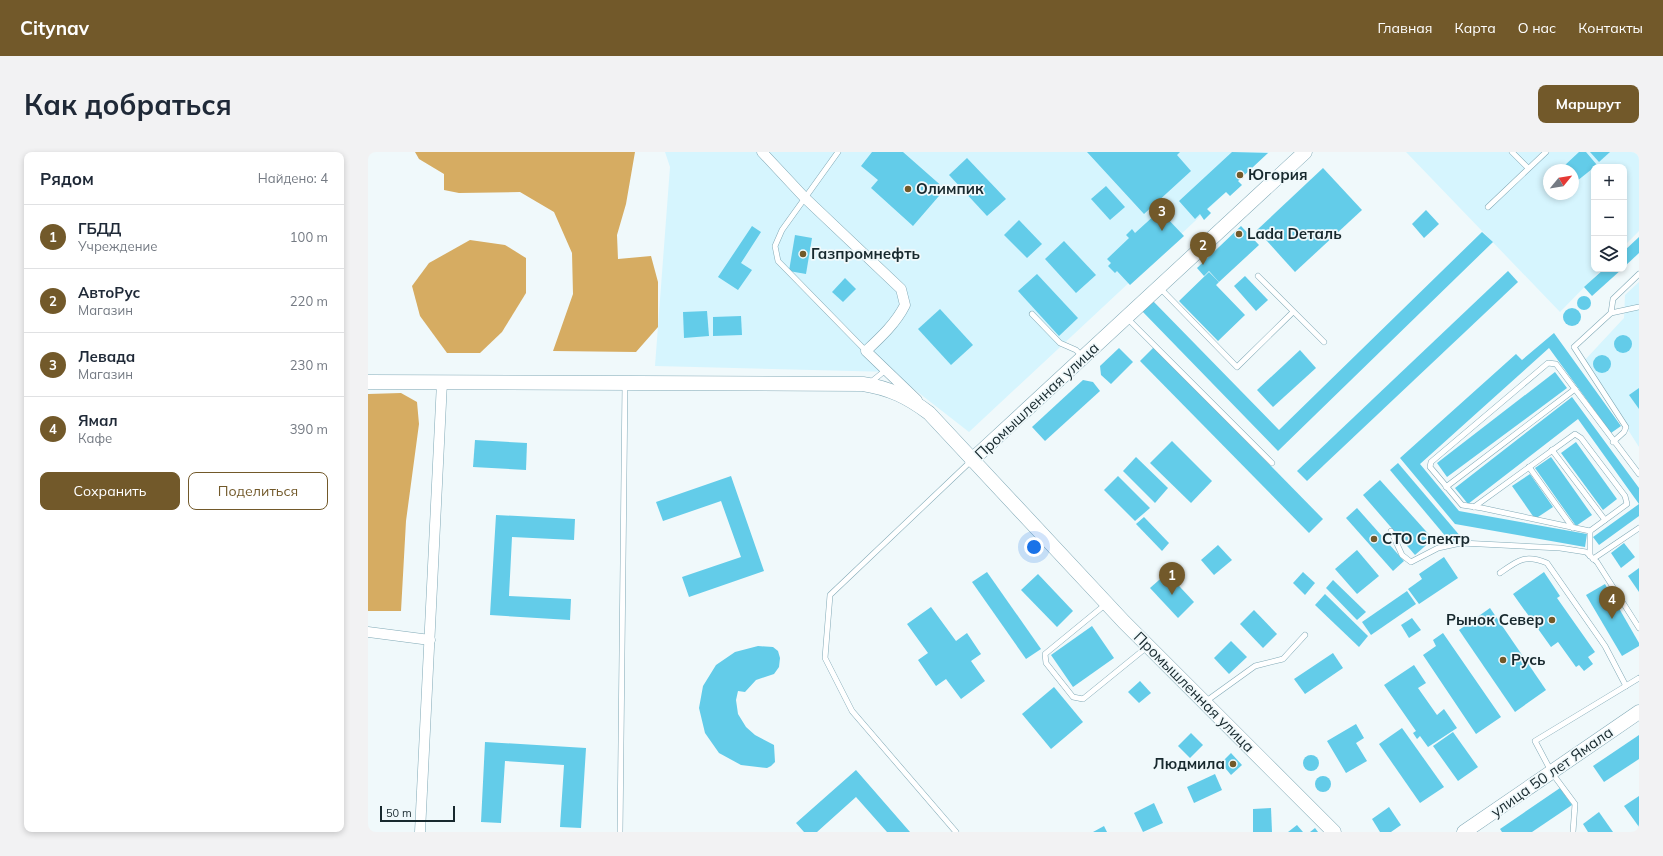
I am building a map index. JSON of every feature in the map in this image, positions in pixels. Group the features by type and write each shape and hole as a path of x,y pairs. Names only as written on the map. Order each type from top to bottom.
{"main road":[{"name":"Промышленная улица","path":"1305,152 972,460 1107,604 1334,832"},
{"path":"368,382 862,384 882,387 912,400 929,413 972,460"},
{"name":"улица 50 лет Ямала","path":"1464,832 1639,712"}],"street":[{"path":"762,152 805,198 901,289 905,304 900,315 885,333 866,350 887,369 929,413"},
{"path":"420,832 442,382"},
{"path":"368,632 430,640"}],"lane":[{"path":"838,152 782,230 775,246 778,261 866,350"},
{"path":"1512,152 1528,168"},
{"path":"1488,207 1546,152"},
{"path":"1611,313 1612,299 1639,274"},
{"path":"1258,276 1324,342"},
{"path":"1159,287 1237,367 1293,312"},
{"path":"1613,442 1624,432 1626,427 1574,347 1611,313 1639,307"},
{"path":"1032,314 1060,343 1076,350 1083,357"},
{"path":"1126,317 1272,463"},
{"path":"1474,507 1575,434 1581,438 1625,496 1627,504 1590,531 1573,528 1474,507 1462,506 1430,467 1431,462 1548,363 1556,364 1613,442 1639,474"},
{"path":"862,384 873,381 887,369"},
{"path":"620,832 625,383"},
{"path":"1446,487 1575,389"},
{"path":"1552,450 1605,520"},
{"path":"956,832 852,710 825,658 830,595 972,460"},
{"path":"1529,466 1573,528"},
{"path":"1592,558 1639,528"},
{"path":"1391,531 1402,554 1411,562 1438,548 1461,543 1560,548 1586,552 1597,562 1639,628"},
{"path":"1590,531 1592,558"},
{"path":"1500,573 1518,560 1533,558 1547,563 1605,646 1626,686"},
{"path":"1107,604 1045,654 1046,663 1072,697 1083,699 1148,646"},
{"path":"1205,703 1255,666 1283,659 1305,635"},
{"path":"1573,832 1574,804 1552,773 1535,740 1639,678"}],"shaded area":[{"path":"415,152 635,152 626,204 617,235 618,259 651,256 658,282 658,327 636,352 553,351 573,294 572,253 554,212 520,192 459,193 444,190 444,174 419,159"},
{"path":"665,152 1269,152 969,432 892,372 655,366 670,167"},
{"path":"1406,152 1639,152 1639,231 1627,243 1627,164 1591,164 1591,272 1599,272 1560,312"},
{"path":"470,240 505,245 526,258 526,293 502,332 480,353 447,353 420,316 412,286 429,263"},
{"path":"1639,282 1639,447 1584,361 1624,318 1625,295"},
{"path":"401,393 417,402 419,424 406,521 401,611 368,611 368,394"}],"building":[{"name":"Олимпик","path":"872,152 903,152 945,189 913,226 871,188 878,180 861,166"},
{"path":"1087,152 1180,152 1177,155 1191,171 1144,214"},
{"path":"1232,152 1268,153 1238,181 1242,185 1230,196 1226,192 1207,209 1211,213 1204,220 1200,214 1195,219 1179,201"},
{"path":"1579,152 1586,152 1596,164 1591,164 1591,170 1579,179 1579,164 1566,164"},
{"path":"1590,152 1610,152 1599,162"},
{"path":"967,158 1006,199 987,216 949,175"},
{"path":"1323,168 1362,210 1295,272 1257,230"},
{"path":"1106,186 1125,207 1110,220 1091,199"},
{"path":"1426,210 1439,224 1424,238 1412,224"},
{"path":"1157,213 1163,220 1166,217 1184,236 1130,285 1117,271 1115,273 1108,266 1111,263 1107,259 1129,238 1126,235 1132,229 1135,233"},
{"path":"1019,220 1042,244 1027,258 1004,235"},
{"path":"752,226 761,232 741,263 752,270 738,290 718,277"},
{"path":"1241,226 1259,245 1219,282 1209,271 1204,276 1197,268"},
{"path":"1482,232 1493,242 1278,451 1142,311 1153,301 1279,430"},
{"path":"795,235 812,238 806,274 789,271"},
{"path":"1639,237 1639,253 1627,264 1627,248"},
{"path":"1064,241 1096,275 1076,293 1045,259"},
{"path":"1508,271 1518,282 1307,481 1297,471"},
{"path":"1209,272 1219,282 1216,285 1245,315 1218,341 1179,301"},
{"path":"1601,272 1619,272 1592,296 1584,287"},
{"path":"1037,274 1078,318 1059,336 1018,291"},
{"path":"1245,276 1268,300 1256,311 1234,286"},
{"path":"845,278 856,289 843,302 832,292"},
{"path":"1581,296 1587,296 1591,300 1591,306 1587,310 1581,310 1577,306 1577,300"},
{"path":"1572,308 1578,311 1581,317 1578,323 1572,326 1566,323 1563,317 1566,311"},
{"path":"940,309 973,345 951,365 918,329"},
{"path":"707,311 709,336 684,338 683,312"},
{"path":"741,316 742,335 713,336 713,317"},
{"path":"1554,333 1621,426 1611,433 1549,348 1420,464 1459,511 1587,534 1585,547 1455,524 1400,458 1516,354 1522,360"},
{"path":"1623,335 1629,338 1632,344 1629,350 1623,353 1617,350 1614,344 1617,338"},
{"path":"1154,347 1323,519 1309,533 1140,361"},
{"path":"1119,348 1133,362 1111,384 1101,375 1100,366"},
{"path":"1300,350 1316,368 1273,407 1257,390"},
{"path":"1602,355 1608,358 1611,364 1608,370 1602,373 1596,370 1593,364 1596,358"},
{"path":"1555,372 1567,388 1447,477 1437,463"},
{"path":"1083,380 1093,382 1100,391 1045,441 1032,427"},
{"path":"1639,388 1639,409 1629,395"},
{"path":"1572,397 1639,488 1639,504 1578,419 1468,504 1455,488"},
{"path":"475,440 527,443 526,470 473,467"},
{"path":"1172,441 1212,481 1191,503 1150,463"},
{"path":"1576,442 1617,499 1603,510 1561,453"},
{"path":"1136,457 1168,488 1155,503 1123,471"},
{"path":"1551,457 1592,515 1576,526 1535,468"},
{"path":"1398,463 1461,537 1452,544 1390,470"},
{"path":"1530,474 1553,507 1535,519 1512,486"},
{"path":"731,476 764,571 689,597 682,577 741,557 721,501 663,521 656,502"},
{"path":"1118,476 1150,508 1135,521 1104,490"},
{"path":"1380,480 1433,539 1415,555 1363,495"},
{"path":"1639,504 1639,516 1599,545 1593,537"},
{"path":"1357,508 1404,561 1393,571 1346,518"},
{"path":"496,515 575,519 574,540 512,537 509,596 571,599 570,620 490,615"},
{"path":"1144,517 1169,543 1162,551 1136,524"},
{"path":"1624,543 1635,557 1621,568 1611,553"},
{"path":"1218,545 1232,560 1214,575 1201,560"},
{"path":"1357,550 1379,576 1357,594 1335,569"},
{"path":"1444,557 1458,578 1419,604 1408,589 1422,579 1419,574"},
{"path":"1639,568 1639,592 1628,576"},
{"path":"987,572 1041,649 1026,659 972,582"},
{"path":"1303,572 1315,583 1305,595 1293,583"},
{"name":"Рынок Север","path":"1544,572 1560,596 1557,598 1595,652 1588,657 1593,664 1584,671 1579,665 1576,667 1558,642 1551,647 1513,594"},
{"path":"1167,573 1194,602 1178,618 1150,588"},
{"path":"1038,574 1073,611 1057,627 1021,590"},
{"path":"1333,580 1366,612 1357,620 1326,588"},
{"path":"1605,584 1639,643 1639,646 1622,656 1586,595"},
{"path":"1407,591 1416,604 1371,635 1362,622"},
{"path":"1325,594 1368,636 1359,647 1315,605"},
{"path":"931,607 956,641 967,633 981,654 971,661 985,681 961,699 946,679 936,686 918,660 928,653 907,624"},
{"name":"Русь","path":"1490,608 1546,690 1515,712 1459,630"},
{"path":"1254,610 1277,634 1263,648 1240,624"},
{"path":"1412,618 1421,630 1409,638 1401,625"},
{"path":"1092,626 1114,658 1073,687 1051,655"},
{"path":"1443,633 1501,717 1476,734 1423,655 1436,646 1433,640"},
{"path":"1231,641 1247,657 1229,674 1214,658"},
{"path":"758,646 773,647 778,651 780,658 779,667 774,674 756,680 745,692 738,691 736,700 738,714 746,727 755,735 774,745 775,762 767,768 741,765 719,753 705,733 699,708 703,686 716,665 735,652"},
{"path":"1333,653 1343,668 1305,694 1294,679"},
{"path":"1414,665 1426,683 1418,688 1437,715 1444,709 1457,728 1428,747 1420,736 1417,739 1413,733 1416,731 1384,685"},
{"path":"1140,681 1151,693 1139,703 1128,692"},
{"path":"1054,687 1083,722 1051,749 1022,714"},
{"path":"1356,724 1364,738 1356,743 1367,761 1346,773 1327,741"},
{"path":"1402,728 1444,787 1420,803 1379,744"},
{"path":"1453,732 1478,767 1458,781 1433,746"},
{"path":"1191,733 1203,745 1190,758 1178,746"},
{"path":"1639,735 1639,759 1604,782 1593,766"},
{"path":"485,742 586,748 581,828 560,827 564,765 505,761 501,823 481,822"},
{"path":"1231,753 1242,765 1231,775 1221,763"},
{"path":"1308,755 1314,755 1319,760 1317,769 1314,771 1308,771 1303,766 1303,760"},
{"path":"856,770 910,832 887,832 856,797 817,832 804,832 796,823"},
{"path":"1215,774 1222,790 1194,803 1187,787"},
{"path":"1320,776 1326,776 1331,781 1329,790 1326,792 1320,792 1315,787 1315,781"},
{"path":"1560,788 1572,805 1532,832 1502,832 1500,829"},
{"path":"1639,796 1639,827 1624,806"},
{"path":"1154,803 1163,823 1143,832 1134,813"},
{"path":"1389,807 1401,825 1391,832 1380,832 1372,819"},
{"path":"1271,808 1272,832 1253,832 1253,809"},
{"path":"1599,812 1613,832 1588,832 1583,824"},
{"path":"1297,825 1303,832 1288,832"},
{"path":"1104,826 1107,832 1093,832"},
{"path":"1315,828 1318,832 1310,832"}],"place":[{"name":"Югория","path":"1240,175"},
{"name":"Олимпик","path":"908,189"},
{"name":"Левада","path":"1162,231"},
{"name":"Lada Dеталь","path":"1239,234"},
{"name":"Газпромнефть","path":"803,254"},
{"name":"АвтоРус","path":"1203,265"},
{"name":"СТО Спектр","path":"1374,539"},
{"name":"ГБДД","path":"1172,595"},
{"name":"Ямал","path":"1612,619"},
{"name":"Рынок Север","path":"1552,620"},
{"name":"Русь","path":"1503,660"},
{"name":"Людмила","path":"1233,764"}]}
